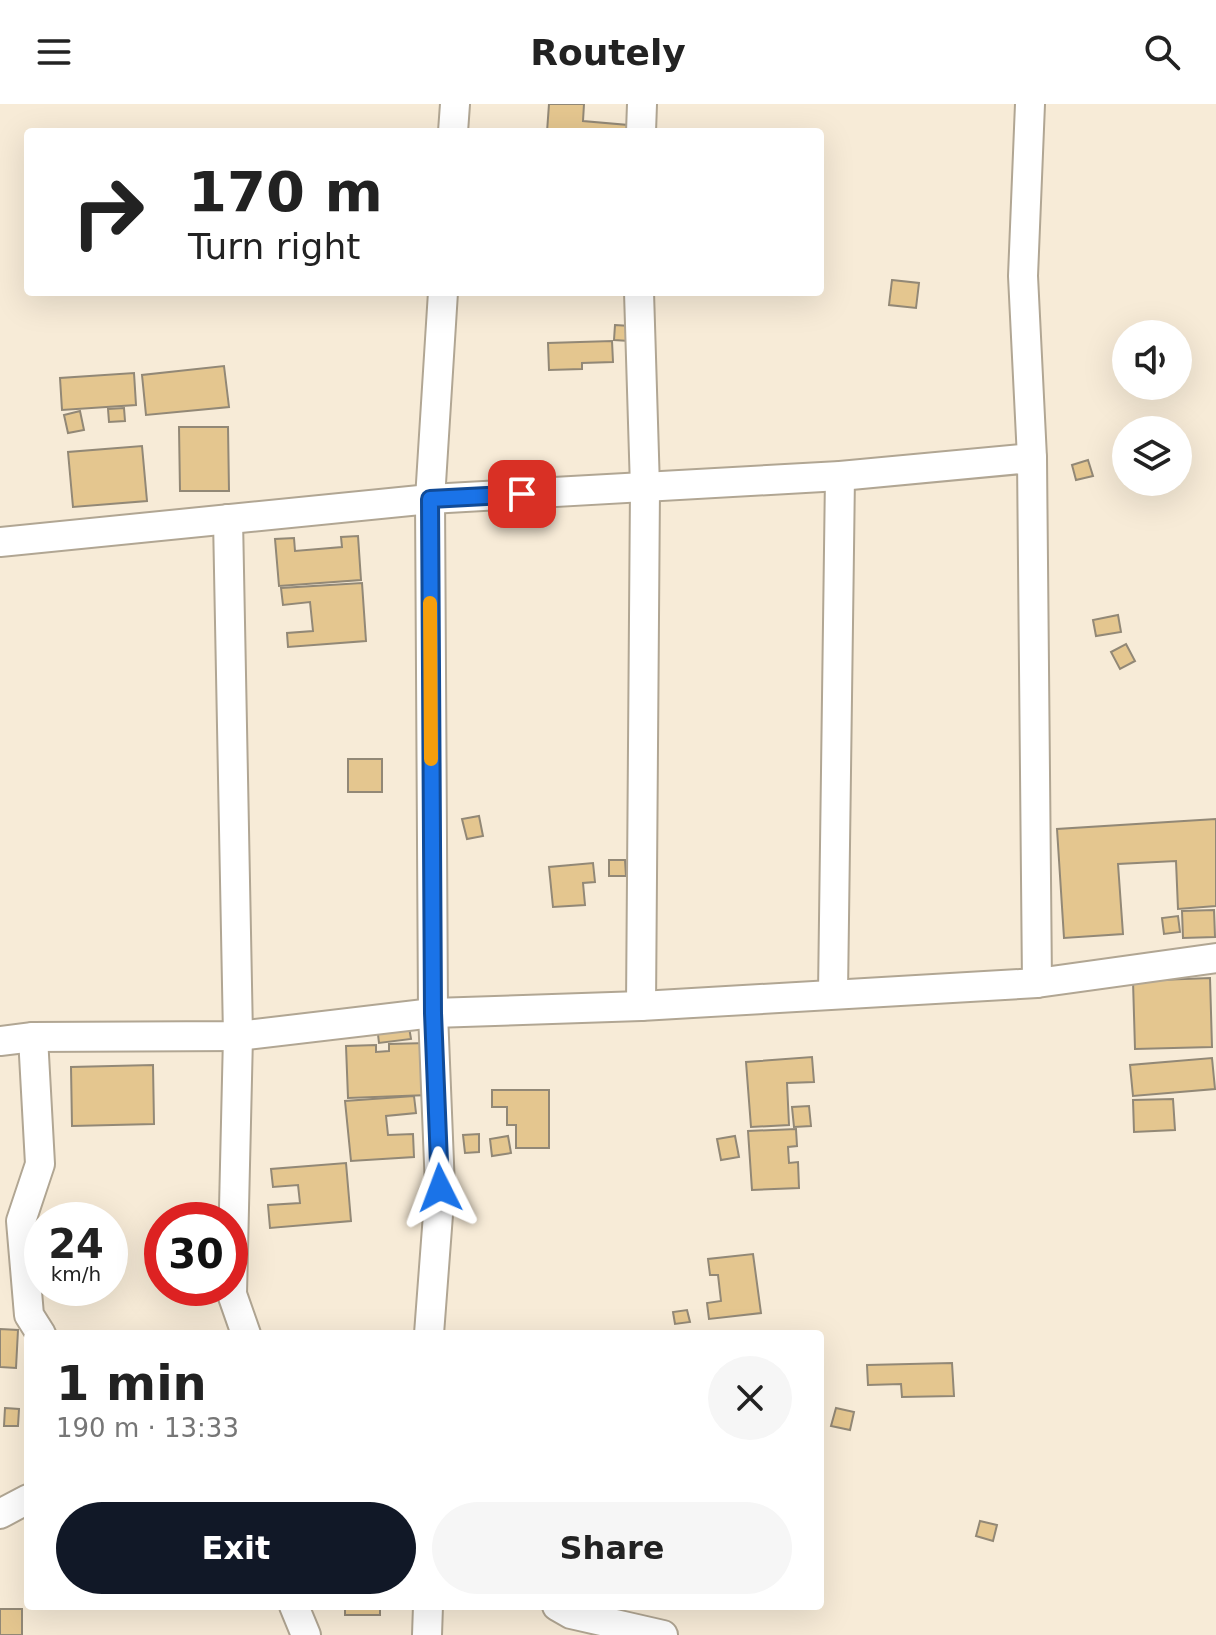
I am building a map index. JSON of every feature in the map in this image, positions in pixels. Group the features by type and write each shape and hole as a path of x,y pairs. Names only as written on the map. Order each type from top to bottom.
{"street":[{"path":"453,128 455,104"},
{"path":"641,128 642,104"},
{"path":"1030,104 1023,276 1032,458 1037,983"},
{"path":"429,1330 440,1188 433,1013 430,499 443,296"},
{"path":"639,296 645,488 641,1006"},
{"path":"0,542 430,499 840,476 1032,458"},
{"path":"833,993 840,476"},
{"path":"228,519 238,1036 232,1294 245,1330"},
{"path":"0,1041 33,1037 238,1036 433,1013 641,1006 1037,983 1216,958"},
{"path":"33,1037 40,1164 21,1221 29,1315 38,1330"},
{"path":"0,1514 24,1501"},
{"path":"296,1610 306,1635"},
{"path":"427,1635 428,1610"},
{"path":"564,1610 663,1635"}],"building":[{"path":"549,104 584,104 583,121 628,125 628,128 547,128"},
{"path":"892,280 919,283 916,308 889,305"},
{"path":"615,325 630,326 629,341 614,340"},
{"path":"612,341 613,362 582,363 582,369 549,370 548,343"},
{"path":"224,366 229,407 146,415 142,375"},
{"path":"134,373 136,405 62,410 60,378"},
{"path":"124,408 125,421 109,422 108,409"},
{"path":"80,411 84,430 68,433 64,415"},
{"path":"179,427 228,427 229,491 180,491"},
{"path":"142,446 147,501 73,507 68,452"},
{"path":"1088,460 1093,476 1076,480 1072,465"},
{"path":"358,536 361,580 279,586 275,539 294,538 295,551 342,547 341,537"},
{"path":"362,583 366,641 288,647 287,633 313,631 310,602 283,605 281,588"},
{"path":"1118,615 1121,632 1096,636 1093,620"},
{"path":"1126,644 1135,661 1120,669 1111,652"},
{"path":"348,759 382,759 382,792 348,792"},
{"path":"479,816 483,836 467,839 462,819"},
{"path":"1216,819 1216,906 1178,909 1176,861 1118,864 1123,934 1064,938 1057,829"},
{"path":"609,860 625,860 626,876 609,876"},
{"path":"593,863 595,882 583,883 585,905 553,907 549,867"},
{"path":"1214,910 1215,937 1183,938 1182,911"},
{"path":"1178,916 1180,932 1164,934 1162,918"},
{"path":"1210,978 1212,1047 1135,1049 1133,981"},
{"path":"408,1021 411,1039 379,1043 377,1026"},
{"path":"427,1043 429,1095 348,1098 346,1046 376,1045 376,1052 389,1051 389,1044"},
{"path":"812,1057 814,1082 787,1083 789,1125 751,1127 746,1062"},
{"path":"1212,1058 1215,1089 1133,1096 1130,1065"},
{"path":"153,1065 154,1124 72,1126 71,1067"},
{"path":"492,1090 549,1090 549,1148 516,1148 516,1125 507,1125 507,1107 492,1107"},
{"path":"414,1096 416,1113 386,1116 388,1135 413,1134 414,1157 351,1161 345,1101"},
{"path":"1173,1099 1175,1130 1134,1132 1133,1100"},
{"path":"809,1106 811,1126 794,1127 792,1107"},
{"path":"796,1129 797,1146 788,1147 789,1163 798,1162 799,1188 752,1190 748,1131"},
{"path":"479,1134 479,1152 465,1153 463,1135"},
{"path":"508,1136 511,1153 492,1156 490,1139"},
{"path":"735,1136 739,1157 721,1160 717,1139"},
{"path":"346,1163 351,1221 270,1228 268,1205 300,1203 298,1185 273,1187 271,1169"},
{"path":"753,1254 761,1313 709,1319 707,1303 721,1301 718,1275 710,1275 708,1259"},
{"path":"687,1310 690,1322 675,1324 673,1312"},
{"path":"0,1329 18,1330 16,1368 0,1367"},
{"path":"952,1363 954,1396 902,1397 901,1384 868,1385 867,1365"},
{"path":"5,1408 19,1409 18,1426 4,1426"},
{"path":"836,1408 854,1412 850,1430 831,1426"},
{"path":"980,1521 997,1525 993,1541 976,1536"},
{"path":"0,1609 22,1609 22,1635 0,1635"},
{"path":"345,1610 380,1610 380,1615 345,1615"}],"slow traffic":[{"path":"430,603 431,759"}],"route":[{"path":"440,1188 433,1013 430,499 522,494"}]}
